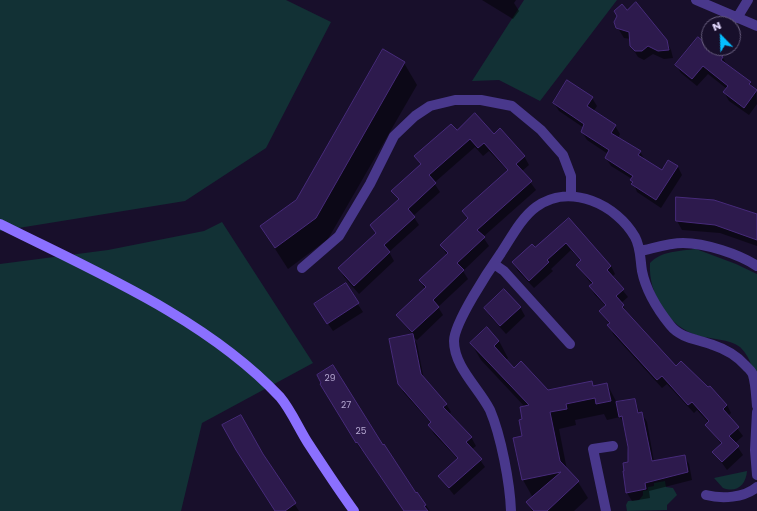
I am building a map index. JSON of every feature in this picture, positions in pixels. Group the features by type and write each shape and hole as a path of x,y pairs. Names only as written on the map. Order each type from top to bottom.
{"street":[{"path":"696,0 732,16"},
{"path":"738,16 748,0"},
{"path":"741,20 757,26"},
{"path":"302,268 339,236 370,184 394,136 415,116 430,106 455,100 481,100 512,106 541,130 563,155 571,176 572,195"},
{"path":"511,511 502,448 496,427 479,391 464,370 457,356 454,342 460,322 494,264 526,216 536,206 562,196 572,195 589,199 623,220 636,238 640,251 642,272 656,307 672,328 688,339 713,345 737,356 753,374 757,406"},
{"path":"0,224 96,272 196,327 264,381 281,399 354,511"},
{"path":"640,251 682,243 702,244 757,266"},
{"path":"494,264 504,271 570,344"},
{"path":"757,412 755,450 757,475"},
{"path":"606,511 593,449 612,446"},
{"path":"706,495 722,498 744,494 757,487"}],"green space":[{"path":"0,0 286,0 331,22 266,148 185,201 0,231"},
{"path":"524,0 617,0 540,101 499,80 472,81"},
{"path":"222,222 313,363 202,423 181,511 0,511 0,264 108,250 204,231"},
{"path":"696,249 736,264 757,274 757,392 750,362 740,347 731,342 699,336 688,332 669,317 656,297 650,275 650,263 654,259 665,254"},
{"path":"747,471 743,484 736,489 723,488 714,478"},
{"path":"665,481 666,487 673,488 677,495 667,505 667,510 627,511 626,505 628,501 639,500 643,495 643,491 648,490 648,487 654,486 654,483"}],"building":[{"path":"636,2 667,40 669,50 658,51 648,46 642,51 635,51 630,46 629,32 616,28 614,22 617,16 614,11 622,4 627,10"},
{"path":"698,37 701,39 701,56 722,56 723,57 721,60 751,82 749,84 757,90 744,108 723,92 728,86 703,66 692,79 675,65"},
{"path":"383,49 405,62 316,218 275,248 260,226 296,200"},
{"path":"567,80 593,97 587,106 616,125 611,133 641,151 638,155 662,170 668,160 678,166 656,200 631,184 633,182 630,180 633,176 605,158 609,150 581,132 584,124 553,103"},
{"path":"475,113 494,134 500,128 525,156 516,164 532,181 477,230 485,237 457,263 464,270 433,300 439,307 412,332 396,315 426,287 419,280 448,253 440,245 468,218 462,211 508,170 484,143 478,148 470,139 429,175 436,183 408,209 415,217 384,245 390,252 354,286 338,268 376,233 370,225 399,199 391,191 421,164 414,156 451,124 457,130"},
{"path":"676,197 714,200 757,214 757,240 715,225 676,221"},
{"path":"569,218 611,266 607,270 624,289 616,296 624,305 622,307 676,366 681,361 708,387 710,386 727,405 723,409 739,427 729,436 739,446 722,462 712,452 722,443 705,425 709,421 692,402 688,405 662,376 657,380 607,325 610,323 599,311 606,305 589,286 593,283 576,265 581,260 566,243 547,260 549,262 529,281 512,262 532,244 535,247"},
{"path":"346,283 359,303 327,324 314,304"},
{"path":"504,289 521,307 500,326 484,308"},
{"path":"487,327 499,341 494,346 514,368 521,361 548,390 592,381 593,386 607,383 611,401 596,404 595,398 566,404 567,409 550,412 560,461 579,481 547,511 534,511 526,502 561,472 522,480 513,438 522,436 519,420 522,419 520,407 529,405 470,343"},
{"path":"413,334 421,374 447,404 443,407 472,437 466,442 482,459 449,488 438,476 458,458 428,425 431,422 398,384 389,339"},
{"path":"333,365 383,445 384,444 416,493 417,492 426,505 424,506 428,511 404,511 357,442 356,443 320,384 321,383 317,375"},
{"path":"635,399 638,413 642,412 652,461 685,455 688,472 645,483 646,489 626,493 623,463 628,462 628,447 622,416 619,417 616,402"},
{"path":"241,415 263,454 296,503 285,511 275,511 222,425"}]}
